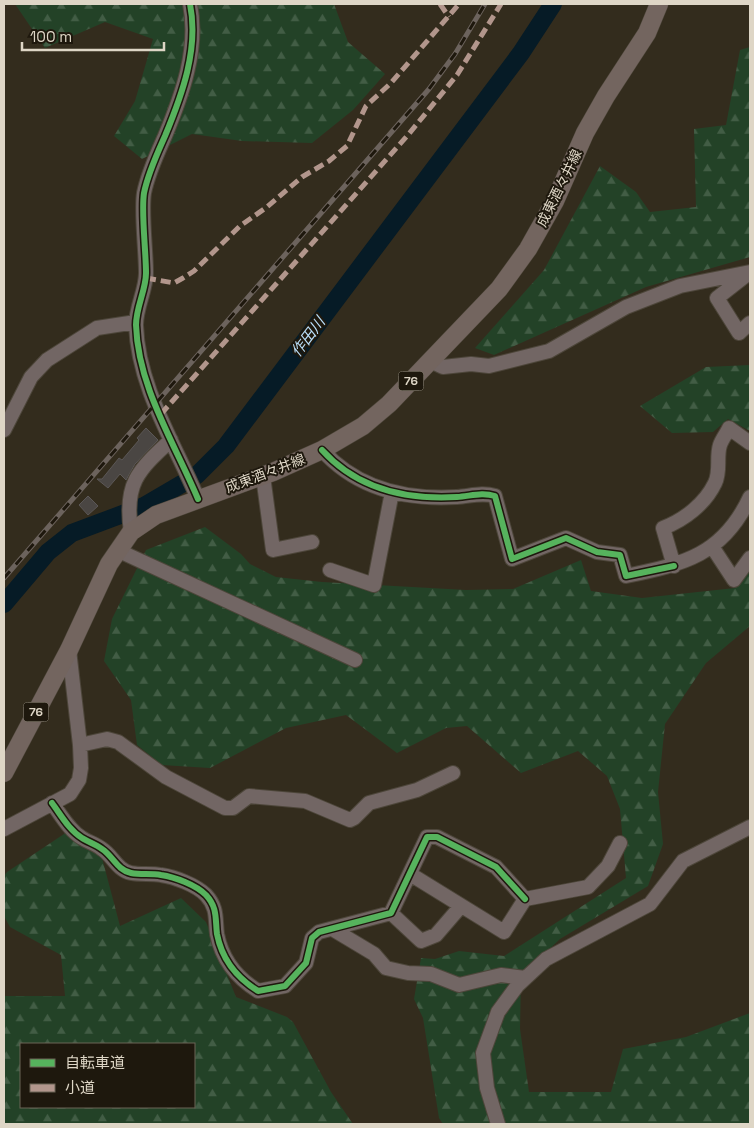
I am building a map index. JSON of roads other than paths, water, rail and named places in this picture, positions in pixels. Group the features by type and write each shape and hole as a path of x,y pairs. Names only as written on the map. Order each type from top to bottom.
{"main road":[{"name":"成東酒々井線","path":"4,773 69,650 117,550 131,532 156,515 263,476 322,450 363,426 389,404 499,289 528,249 554,201 585,133 606,96 647,33 659,4"}],"street":[{"path":"190,4 192,16 192,53 144,194 146,278 136,322 138,350 146,383 198,499"},
{"path":"430,361 443,367 471,364 488,366 549,352 626,307 671,289 750,272"},
{"path":"750,272 717,298 739,333 750,323"},
{"path":"4,430 31,377 47,360 97,328 136,322"},
{"path":"674,566 663,528 679,521 700,504 715,483 720,445 730,428 750,443"},
{"path":"131,532 130,490 133,482 156,453 171,440"},
{"path":"322,450 336,466 362,482 392,492 415,497 458,497 485,493 495,496 512,559 566,538 596,552 620,554 626,576 674,566 713,548 729,531 750,497"},
{"path":"263,476 273,550 312,542"},
{"path":"330,570 374,585 392,492"},
{"path":"713,548 734,580 750,558"},
{"path":"117,550 355,660"},
{"path":"4,829 76,788 82,768 69,650"},
{"path":"80,745 107,739 118,742 166,777 225,808 233,808 249,796 305,801 350,820 369,803 417,790 454,773"},
{"path":"52,803 72,829 81,837 102,848 124,871 163,875 199,889 207,896 214,904 218,938 228,962 235,974 258,992 285,986 306,963 312,938 319,932 334,930 391,912 427,837 437,837 496,867 525,899"},
{"path":"498,1124 487,1088 484,1053 498,1012 525,978 546,959 650,904 683,861 750,826"},
{"path":"410,874 504,932 525,899 588,887 608,866 620,843"},
{"path":"391,912 421,941 436,935 461,906"},
{"path":"334,930 374,954 386,968 408,973 431,974 459,985 501,975 525,978"}],"waterway":[{"name":"作田川","path":"4,604 48,552 72,533 144,506 197,475 226,446 521,53 553,4"}],"railway":[{"path":"4,578 429,89 455,54 485,4"}]}
